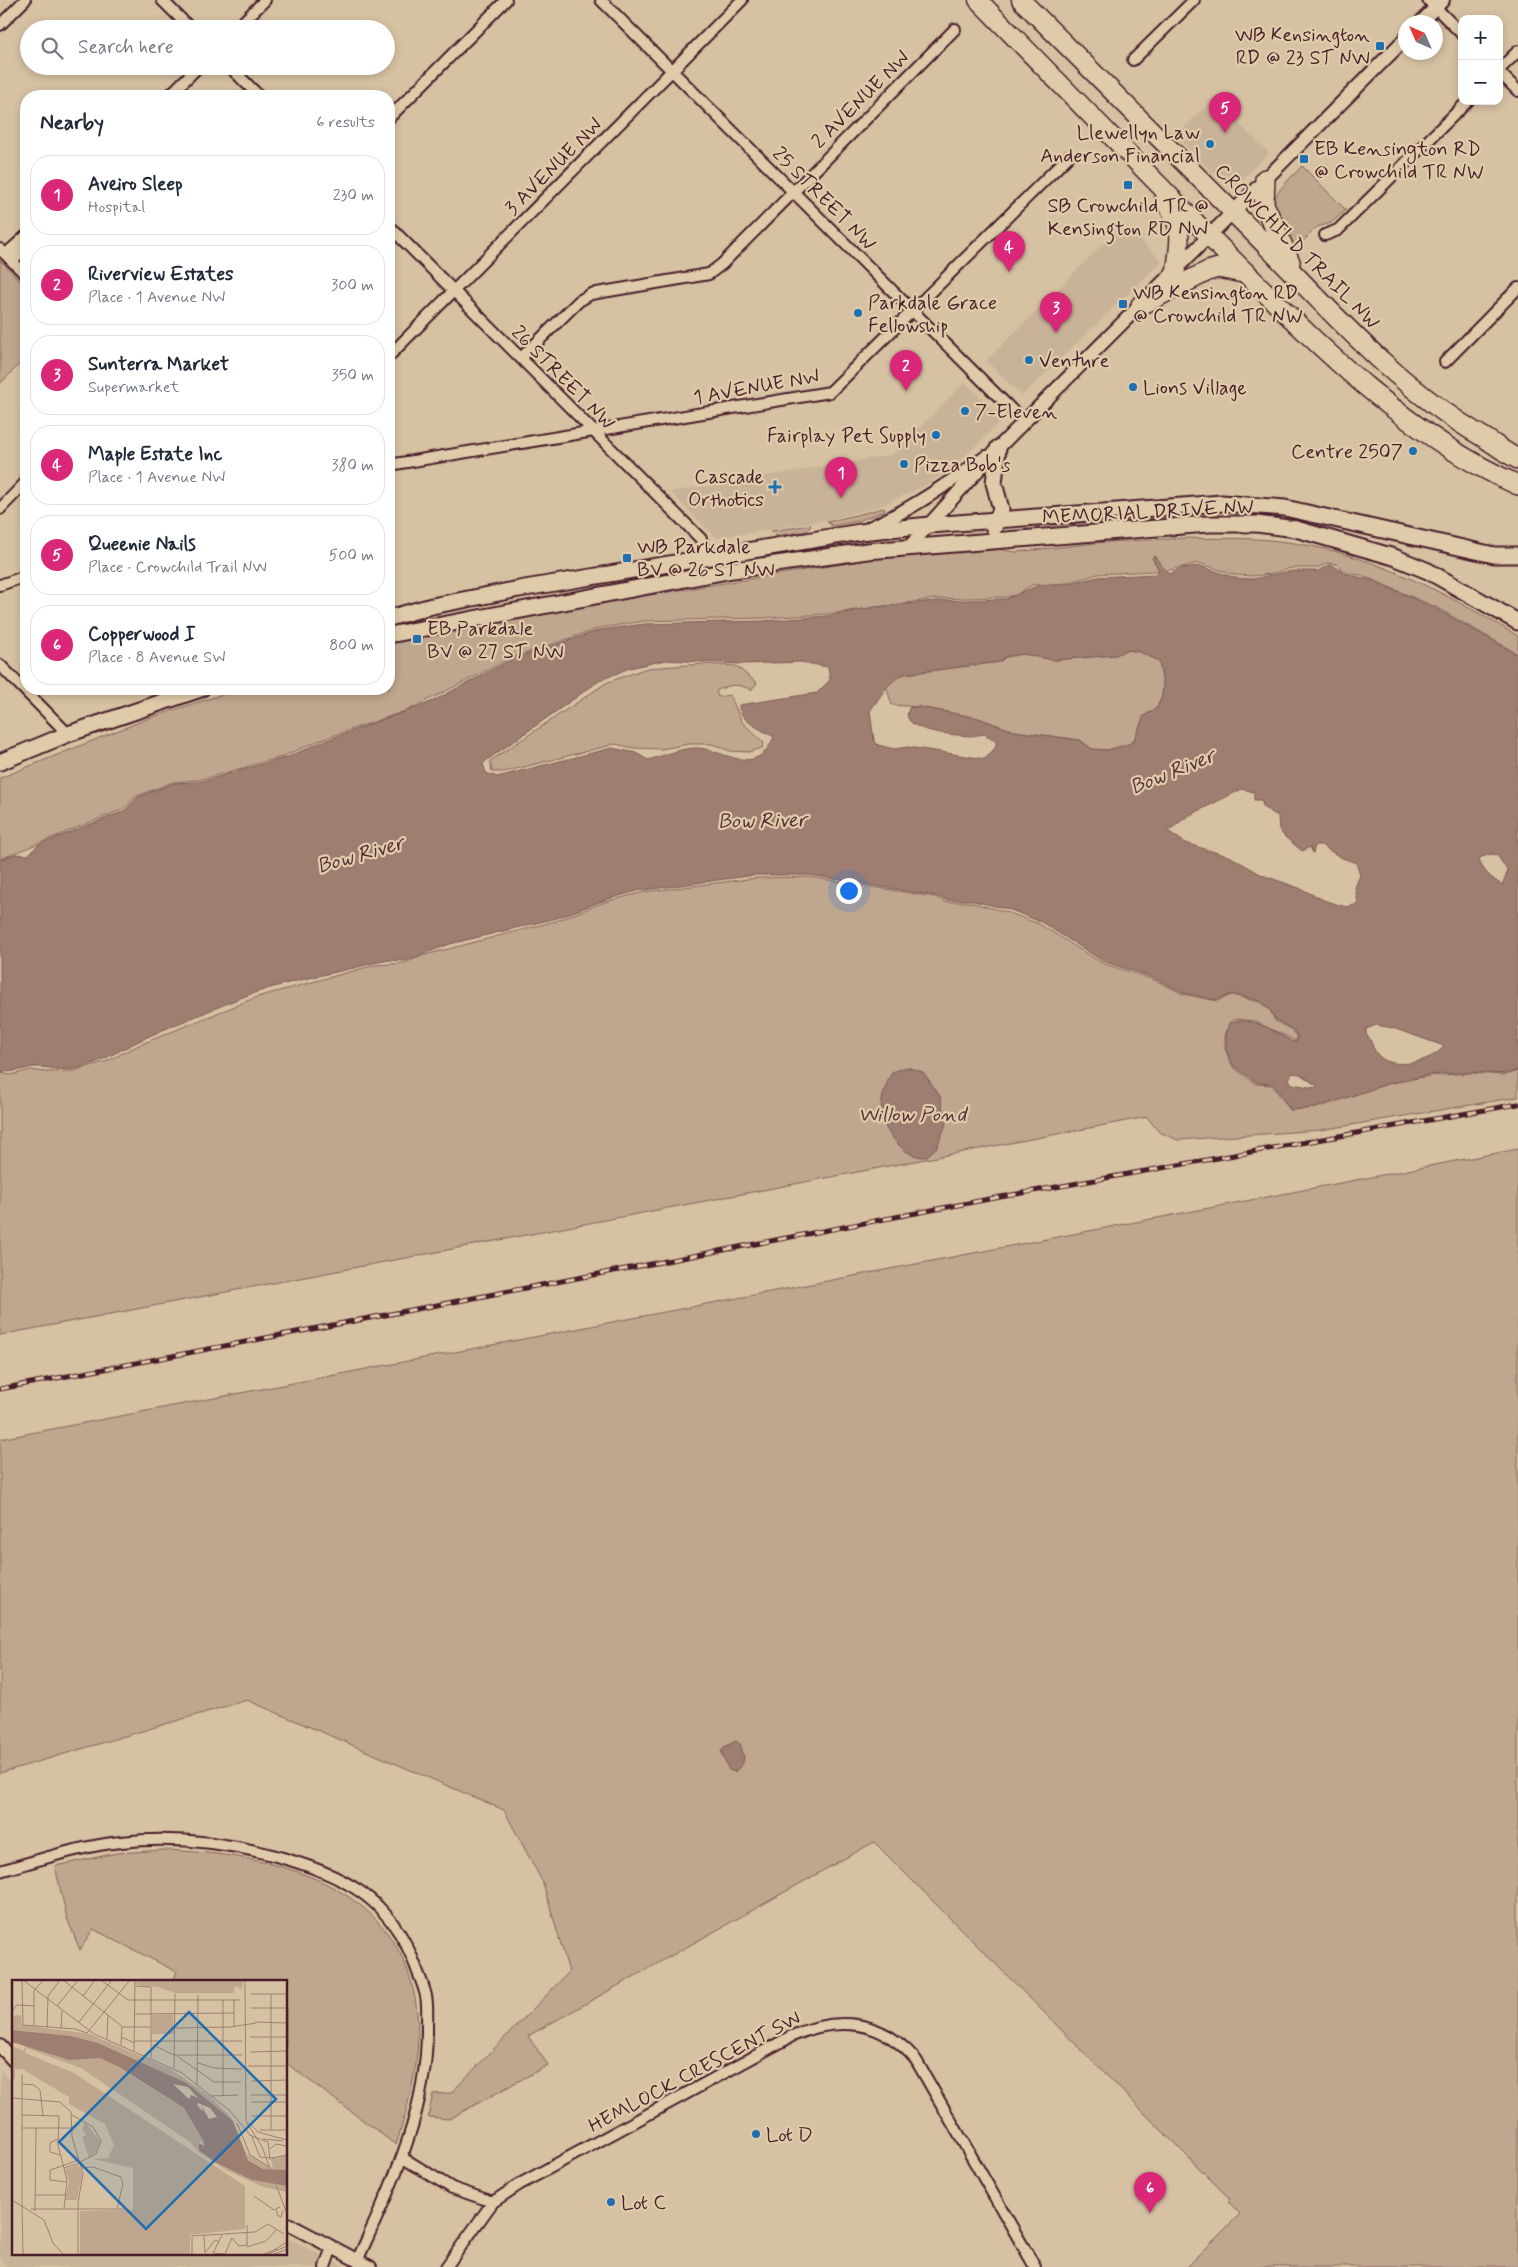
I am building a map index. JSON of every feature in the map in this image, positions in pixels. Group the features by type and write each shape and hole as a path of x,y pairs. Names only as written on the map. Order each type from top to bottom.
{"highway":[{"path":"978,0 1209,236 1338,361 1417,426 1472,463 1518,485"},
{"name":"CROWCHILD TRAIL NW","path":"1021,0 1352,332 1417,392 1459,423 1518,459"},
{"path":"1136,161 1178,223 1180,243 1176,269"},
{"path":"1265,179 1264,204 1267,217 1296,275"},
{"path":"1141,305 1208,271 1218,268 1248,274"},
{"path":"1486,439 1518,446"}],"main road":[{"path":"977,542 993,530 1002,509 994,483 998,448"},
{"path":"1000,499 1008,506 1030,518"},
{"name":"MEMORIAL DRIVE NW","path":"395,617 471,598 860,532 1222,503 1285,508 1494,554 1518,556"},
{"name":"MEMORIAL DRIVE NW","path":"395,634 733,570 909,547 1208,524 1257,524 1296,529 1386,554 1420,568 1518,622"},
{"path":"0,762 68,734 183,695"}],"street":[{"path":"0,25 25,0"},
{"path":"162,0 182,20"},
{"path":"245,20 265,0"},
{"path":"395,112 506,0"},
{"name":"25 STREET NW","path":"601,0 1024,422"},
{"name":"3 AVENUE NW","path":"395,350 742,0"},
{"path":"1134,60 1194,0"},
{"path":"1426,15 1435,3 1458,29"},
{"name":"2 AVENUE NW","path":"521,358 579,301 591,294 708,274 722,264 955,29"},
{"path":"909,547 998,448 1398,46"},
{"path":"1503,67 1518,51"},
{"path":"175,90 190,75"},
{"path":"238,75 253,90"},
{"path":"1503,75 1518,91"},
{"path":"1325,235 1338,230 1464,105"},
{"name":"1 AVENUE NW","path":"395,465 830,392 1068,157"},
{"name":"26 STREET NW","path":"395,232 701,539 705,558"},
{"path":"6,254 20,241"},
{"path":"6,254 20,249"},
{"path":"6,254 20,269"},
{"path":"1445,362 1518,288"},
{"path":"860,532 891,518 926,497 998,448"},
{"path":"0,508 20,488"},
{"path":"0,585 20,578"},
{"path":"0,665 20,685"},
{"path":"30,695 68,734"},
{"path":"0,1871 56,1855 120,1842 170,1839 195,1840 240,1846 313,1867 342,1879 360,1891 388,1916 410,1950 426,1996 428,2051 418,2108 403,2158 364,2265 288,2224"},
{"name":"HEMLOCK CRESCENT SW","path":"446,2267 493,2202 520,2184 792,2036 825,2024 848,2023 870,2028 888,2036 902,2046 916,2060 1035,2267"},
{"path":"0,2046 12,2059"},
{"path":"403,2158 452,2188 493,2202"},
{"path":"325,2267 332,2247"}],"shaded area":[{"path":"1213,98 1269,153 1239,183 1217,177 1176,136"},
{"path":"1302,166 1346,210 1331,223 1317,227 1297,247 1277,223 1272,205 1282,188"},
{"path":"1123,224 1162,261 1022,396 986,361"},
{"path":"0,260 20,281 20,363 0,384"},
{"path":"965,382 999,417 1000,422 964,457 930,483 881,506 831,519 717,538 670,492 892,455"},
{"path":"884,508 885,511 858,521 833,526 827,522"},
{"path":"1213,515 1299,521 1299,527 1027,532 1028,526"},
{"path":"811,525 807,531 776,536 771,531"},
{"path":"1184,538 1267,540 1311,546 1343,553 1403,575 1433,589 1518,636 1518,654 1436,607 1361,575 1347,573 1336,564 1327,563 1317,568 1291,568 1271,574 1252,576 1235,575 1199,563 1170,570 1098,574 1066,583 1032,585 1016,595 1005,597 935,599 827,614 764,618 644,621 600,628 512,658 408,710 318,741 282,757 199,780 173,782 137,796 123,809 0,859 0,778 149,718 220,695 395,695 395,643 594,604 892,556 998,549 1016,552 1105,542"},
{"path":"1127,650 1140,652 1159,661 1163,685 1162,696 1157,708 1144,716 1134,740 1129,744 1108,750 1092,749 1080,740 1014,731 978,718 920,707 892,705 886,686 893,679 904,674 1000,662 1005,657 1023,654 1054,660 1111,655"},
{"path":"704,664 736,666 757,683 751,690 734,685 716,691 718,697 730,695 742,722 764,743 762,748 749,752 730,751 712,744 689,744 661,749 634,748 615,744 504,772 492,772 490,761 606,683 647,668"},
{"path":"810,877 935,897 946,902 969,902 1007,912 1039,924 1102,963 1155,980 1183,994 1217,1001 1232,995 1259,1002 1270,1010 1275,1021 1292,1030 1297,1037 1296,1041 1254,1021 1235,1019 1229,1023 1225,1036 1225,1049 1233,1067 1256,1084 1272,1085 1290,1110 1316,1108 1387,1084 1428,1076 1471,1073 1505,1075 1518,1071 1518,1097 1321,1130 1178,1140 1159,1132 1147,1117 0,1335 0,1073 11,1075 30,1070 46,1072 74,1071 107,1061 139,1045 257,997 375,965 405,963 421,956 556,921 605,902 644,892 756,878"},
{"path":"1518,1149 1518,2267 1187,2267 1240,2214 1228,2201 1230,2199 874,1842 528,2036 548,2065 449,2119 428,2117 433,2094 451,2093 569,1972 543,1883 504,1810 247,1700 0,1773 0,1439"},
{"path":"163,1850 204,1853 246,1859 287,1868 325,1883 359,1904 387,1932 406,1968 417,2012 418,2029 418,2046 413,2080 396,2145 288,2064 288,1980 173,1980 177,1972 93,1929 80,1950 67,1918 55,1866 117,1853"},
{"path":"0,2071 12,2082 12,2254 288,2254 288,2238 344,2267 8,2267 0,2259"}],"water":[{"name":"Bow River","path":"1154,556 1169,574 1182,568 1200,566 1236,578 1253,579 1292,571 1318,571 1328,565 1334,566 1346,574 1371,580 1435,608 1518,655 1518,1070 1505,1074 1471,1072 1428,1075 1387,1084 1316,1108 1291,1110 1273,1084 1257,1083 1234,1066 1226,1050 1226,1036 1229,1024 1236,1021 1252,1022 1261,1025 1291,1041 1297,1042 1298,1037 1292,1029 1276,1020 1270,1010 1260,1001 1232,994 1216,1000 1184,993 1154,978 1103,961 1041,922 1008,909 969,900 947,900 936,896 811,875 755,875 637,891 605,900 557,918 450,944 405,961 389,960 269,988 174,1025 83,1067 62,1070 36,1067 11,1072 0,1071 0,860 15,854 28,855 38,845 124,811 138,797 174,783 199,782 288,757 319,743 431,702 513,659 600,630 644,624 763,621 827,616 875,607 936,601 1006,599 1037,586 1066,584 1098,577 1156,574 1159,570 1152,558","holes":["1127,650 1140,652 1159,661 1163,685 1162,696 1157,708 1144,716 1134,740 1129,744 1108,750 1092,749 1080,740 1014,731 978,718 920,707 910,707 907,715 911,722 919,727 953,735 970,736 986,734 987,737 996,740 996,747 985,759 908,747 894,749 878,745 874,741 870,711 889,685 904,674 1000,662 1005,657 1023,654 1054,660 1116,655","666,660 742,664 801,662 828,667 830,680 817,693 739,705 740,711 747,720 774,737 766,750 757,757 747,760 693,748 648,760 636,753 612,748 497,777 486,773 483,764 487,760 599,681 629,668","1242,789 1254,792 1254,800 1261,800 1264,808 1278,816 1279,829 1284,836 1302,851 1310,847 1313,853 1315,845 1321,845 1340,857 1356,863 1360,875 1355,888 1358,902 1355,905 1346,907 1326,901 1299,888 1262,875 1231,857 1185,843 1168,831 1188,816","1491,854 1497,855 1508,871 1502,885 1488,874 1479,858","1376,1025 1393,1028 1444,1046 1439,1052 1422,1060 1412,1063 1392,1063 1377,1054 1366,1034 1366,1029","1292,1073 1300,1074 1317,1086 1315,1088 1292,1084 1289,1079"]},
{"name":"Willow Pond","path":"907,1067 923,1072 940,1096 946,1124 937,1147 926,1157 914,1155 902,1148 886,1128 881,1110 884,1092 892,1072"},
{"path":"736,1741 741,1745 741,1752 744,1756 743,1763 735,1772 729,1770 721,1753 724,1747"}],"railway":[{"path":"0,1389 984,1200 1518,1104"}],"place":[{"name":"WB Kensington RD @ 23 ST NW","path":"1380,46"},
{"name":"Queenie Nails","path":"1225,133"},
{"name":"Llewellyn Law Anderson Financial","path":"1210,144"},
{"name":"EB Kensington RD @ Crowchild TR NW","path":"1304,159"},
{"name":"SB Crowchild TR @ Kensington RD NW","path":"1128,185"},
{"name":"Maple Estate Inc","path":"1009,272"},
{"name":"WB Kensington RD @ Crowchild TR NW","path":"1123,304"},
{"name":"Parkdale Grace Fellowship","path":"858,313"},
{"name":"Sunterra Market","path":"1056,333"},
{"name":"Venture","path":"1029,360"},
{"name":"Lions Village","path":"1133,387"},
{"name":"Riverview Estates","path":"906,391"},
{"name":"7-Eleven","path":"965,411"},
{"name":"Fairplay Pet Supply","path":"936,435"},
{"name":"Centre 2507","path":"1413,451"},
{"name":"Pizza Bob's","path":"904,464"},
{"name":"Cascade Orthotics","path":"775,487"},
{"name":"Aveiro Sleep","path":"841,498"},
{"name":"WB Parkdale BV @ 26 ST NW","path":"627,558"},
{"name":"EB Parkdale BV @ 27 ST NW","path":"417,639"},
{"name":"Lot D","path":"756,2134"},
{"name":"Lot C","path":"611,2202"},
{"name":"Copperwood I","path":"1150,2213"}]}
